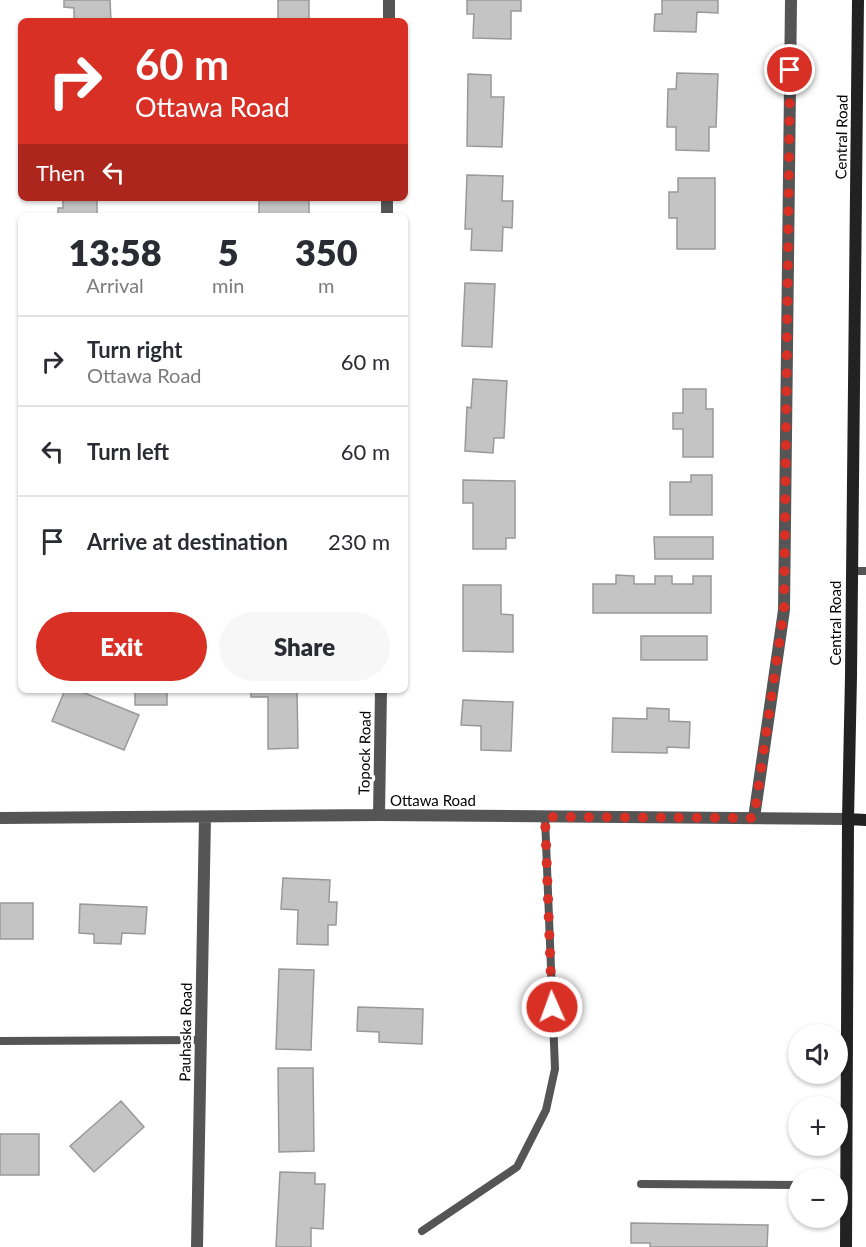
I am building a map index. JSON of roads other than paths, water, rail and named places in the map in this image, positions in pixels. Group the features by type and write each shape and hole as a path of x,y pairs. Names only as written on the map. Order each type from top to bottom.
{"main road":[{"name":"Central Road","path":"842,1168 851,571 861,148 858,0"},
{"name":"Ottawa Road","path":"848,819 866,820"},
{"name":"Central Road","path":"845,1228 846,1247"}],"street":[{"path":"389,0 389,18"},
{"path":"754,818 784,610 791,0"},
{"name":"Topock Road","path":"379,815 381,693"},
{"name":"Ottawa Road","path":"0,818 379,815 848,819"},
{"name":"Pauhaska Road","path":"197,1247 205,817"}],"lane":[{"path":"851,571 866,571"},
{"path":"422,1231 517,1167 546,1110 555,1069 545,817"},
{"path":"0,1041 201,1040"},
{"path":"641,1184 788,1185"}]}
